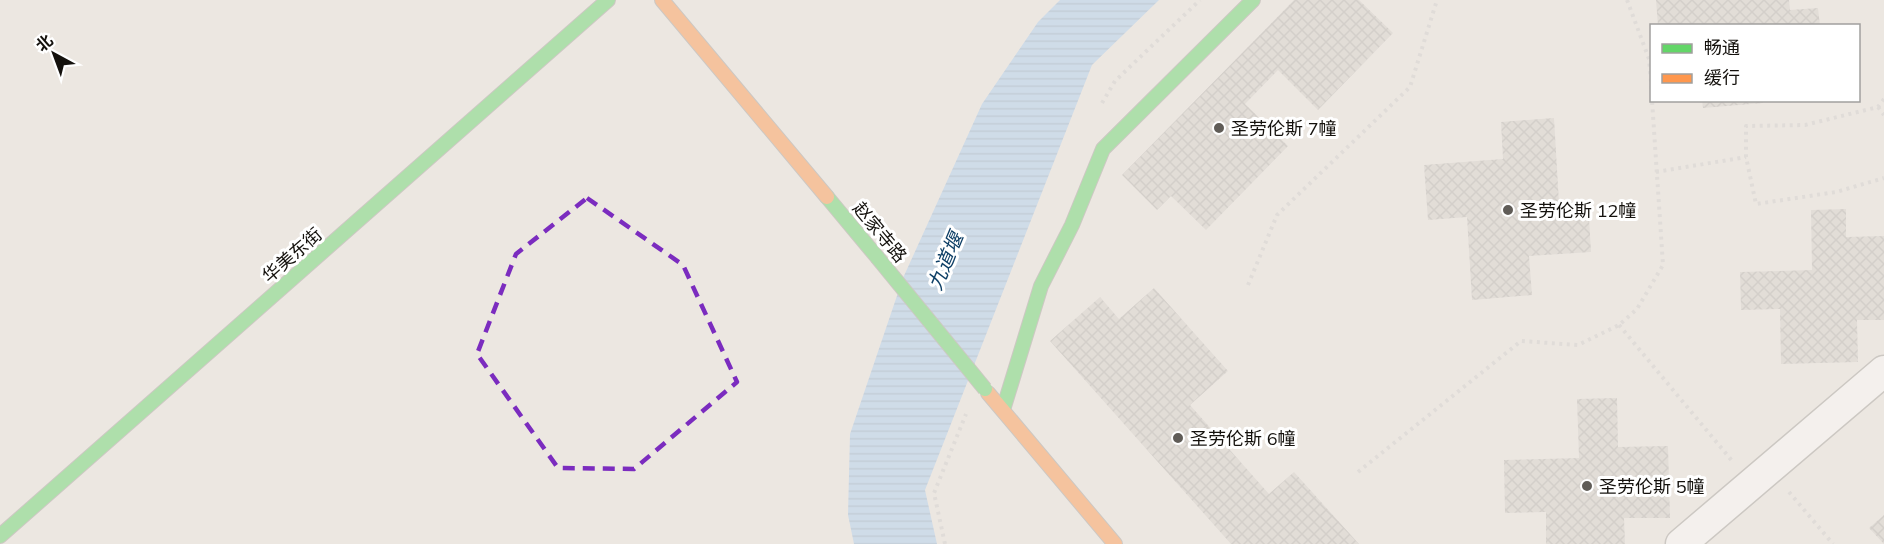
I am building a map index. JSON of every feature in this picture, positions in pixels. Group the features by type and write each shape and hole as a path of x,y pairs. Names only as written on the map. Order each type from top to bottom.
{"street":[{"name":"华美东街","path":"0,536 608,0"},
{"name":"赵家寺路","path":"662,0 1115,544"},
{"path":"1003,410 1041,286 1072,225 1103,149 1253,0"},
{"path":"1681,544 1884,371"}],"path":[{"path":"1248,285 1276,215 1410,87 1437,0"},
{"path":"1627,0 1650,59"},
{"path":"1884,99 1878,107 1805,124 1746,126 1746,157 1756,204 1836,192 1884,178"},
{"path":"1358,472 1521,341 1578,345 1619,325 1637,309 1663,265 1652,102"},
{"path":"1878,107 1884,115"},
{"path":"1656,172 1746,157"},
{"path":"1619,325 1760,476 1833,544"}],"highlighted area":[{"path":"587,198 683,265 737,382 634,469 558,468 477,354 516,254"}],"water":[{"name":"九道堰","path":"1060,0 1159,0 1092,65 925,490 937,544 854,544 848,515 850,434 903,278 982,104 1038,22"}],"building":[{"name":"圣劳伦斯 7幢","path":"1294,0 1359,0 1393,33 1318,110 1278,70 1245,104 1288,146 1206,230 1171,196 1157,210 1122,175"},
{"path":"1656,0 1789,0 1790,10 1818,8 1820,24 1658,24"},
{"path":"1702,102 1763,102 1763,103 1703,108"},
{"name":"圣劳伦斯 12幢","path":"1554,118 1559,203 1588,200 1591,252 1529,256 1532,295 1472,300 1467,217 1428,220 1424,165 1503,159 1501,122"},
{"path":"1846,209 1846,237 1884,236 1884,320 1857,320 1858,362 1781,364 1780,309 1741,310 1740,272 1812,270 1811,210"},
{"name":"圣劳伦斯 6幢","path":"1154,288 1228,371 1190,405 1269,494 1294,472 1359,544 1231,544 1050,341 1100,297 1119,319"},
{"name":"圣劳伦斯 5幢","path":"1617,398 1618,447 1668,446 1670,518 1624,518 1625,544 1546,544 1546,512 1505,513 1504,460 1579,458 1577,399"},
{"path":"1884,515 1884,544 1869,528"}],"traffic: fast":[{"path":"0,536 608,0"},
{"path":"1003,410 1041,286 1072,225 1103,149 1253,0"},
{"path":"827,197 877,257"},
{"path":"877,257 985,389"}],"traffic: slow":[{"path":"662,0 827,197"},
{"path":"988,393 1115,544"}],"place":[{"name":"圣劳伦斯 7幢","path":"1219,128"},
{"name":"圣劳伦斯 12幢","path":"1508,210"},
{"name":"圣劳伦斯 6幢","path":"1178,438"},
{"name":"圣劳伦斯 5幢","path":"1587,486"}]}
